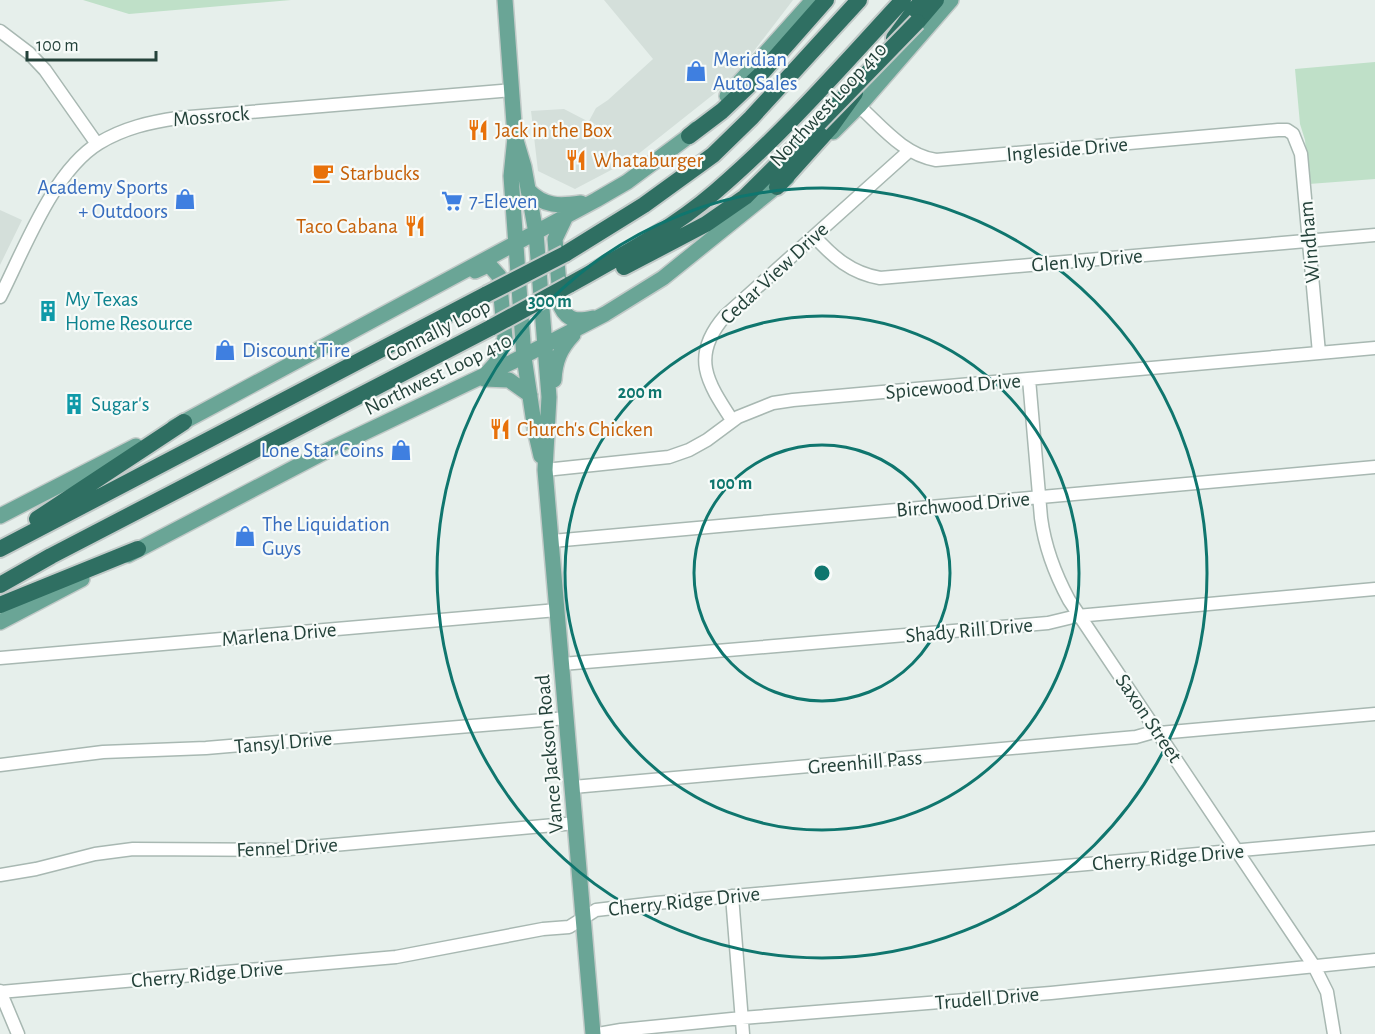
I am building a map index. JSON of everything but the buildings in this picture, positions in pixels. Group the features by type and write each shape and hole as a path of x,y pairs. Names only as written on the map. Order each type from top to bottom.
{"highway":[{"path":"689,136 722,111 760,75 826,0"},
{"path":"832,30 853,0"},
{"name":"Connally Loop","path":"0,546 565,254 644,205 713,155 752,118 860,0"},
{"path":"569,289 636,247 713,194 781,132 903,0"},
{"path":"777,187 830,128 922,0"},
{"path":"569,289 600,280 706,224 745,197 936,0"},
{"name":"Connally Loop","path":"0,585 82,540 569,289"},
{"path":"0,546 184,422"},
{"path":"0,605 138,549"}],"main road":[{"name":"Vance Jackson Road","path":"505,0 515,137 511,176 524,357 535,430 545,470 593,1034"},
{"path":"0,516 184,422 627,182 689,136 752,70 813,0"},
{"name":"Northwest Loop 410","path":"0,622 330,449 577,330 663,278 777,187 859,106 951,0"},
{"name":"Vance Jackson Road","path":"515,137 536,233 549,398 545,470"},
{"path":"528,190 538,199 553,206 596,200"},
{"path":"566,216 555,239 561,307 564,314 576,321 605,314"},
{"path":"442,284 486,266 491,267 499,276 504,346 496,363 481,377"},
{"path":"549,398 558,354 577,330"},
{"path":"481,377 510,380 530,395"}],"street":[{"path":"0,31 29,53 45,70 97,144"},
{"name":"Mossrock","path":"0,297 50,198 74,165 97,144 126,129 155,121 178,118 512,90"},
{"name":"Ingleside Drive","path":"859,106 909,151 926,158 947,160 1278,130 1287,130 1293,134"},
{"name":"Windham","path":"1293,134 1301,154 1319,353"},
{"name":"Cedar View Drive","path":"732,420 714,393 706,374 705,357 709,339 725,316 909,151"},
{"name":"Glen Ivy Drive","path":"814,236 826,250 854,271 879,278 1375,235"},
{"name":"Spicewood Drive","path":"545,470 669,457 707,440 732,420 764,406 793,400 1375,348"},
{"name":"Saxon Street","path":"1029,379 1044,537 1054,571 1069,600 1314,966 1327,992 1334,1034"},
{"name":"Birchwood Drive","path":"552,541 1375,467"},
{"name":"Shady Rill Drive","path":"562,663 1048,623 1080,616 1375,589"},
{"name":"Marlena Drive","path":"0,658 557,610"},
{"name":"Greenhill Pass","path":"573,787 1375,714"},
{"name":"Tansyl Drive","path":"0,765 103,752 206,748 567,718"},
{"name":"Fennel Drive","path":"0,875 36,869 96,854 133,849 278,850 576,823"},
{"name":"Cherry Ridge Drive","path":"0,992 396,957 522,933 569,927 596,910 1375,838"},
{"path":"732,896 743,1034"},
{"name":"Trudell Drive","path":"598,1034 742,1018 1051,993 1375,960"},
{"path":"0,992 18,1034"}],"shaded area":[{"path":"604,0 793,0 737,73 719,90 632,159 575,189 538,171 531,111 564,109 618,137 589,121 596,108 653,59"},
{"path":"0,210 22,220 0,265"}],"green space":[{"path":"83,0 291,0 129,14"},
{"path":"1375,62 1375,179 1309,184 1295,69"}],"place":[{"name":"Meridian Auto Sales","path":"696,71"},
{"name":"Jack in the Box","path":"478,130"},
{"name":"Whataburger","path":"576,160"},
{"name":"Starbucks","path":"323,173"},
{"name":"Academy Sports + Outdoors","path":"185,199"},
{"name":"7-Eleven","path":"452,201"},
{"name":"Taco Cabana","path":"415,226"},
{"name":"My Texas Home Resource","path":"48,311"},
{"name":"Discount Tire","path":"225,350"},
{"name":"Sugar's","path":"74,404"},
{"name":"Church's Chicken","path":"500,429"},
{"name":"Lone Star Coins","path":"401,450"},
{"name":"The Liquidation Guys","path":"245,536"}]}
